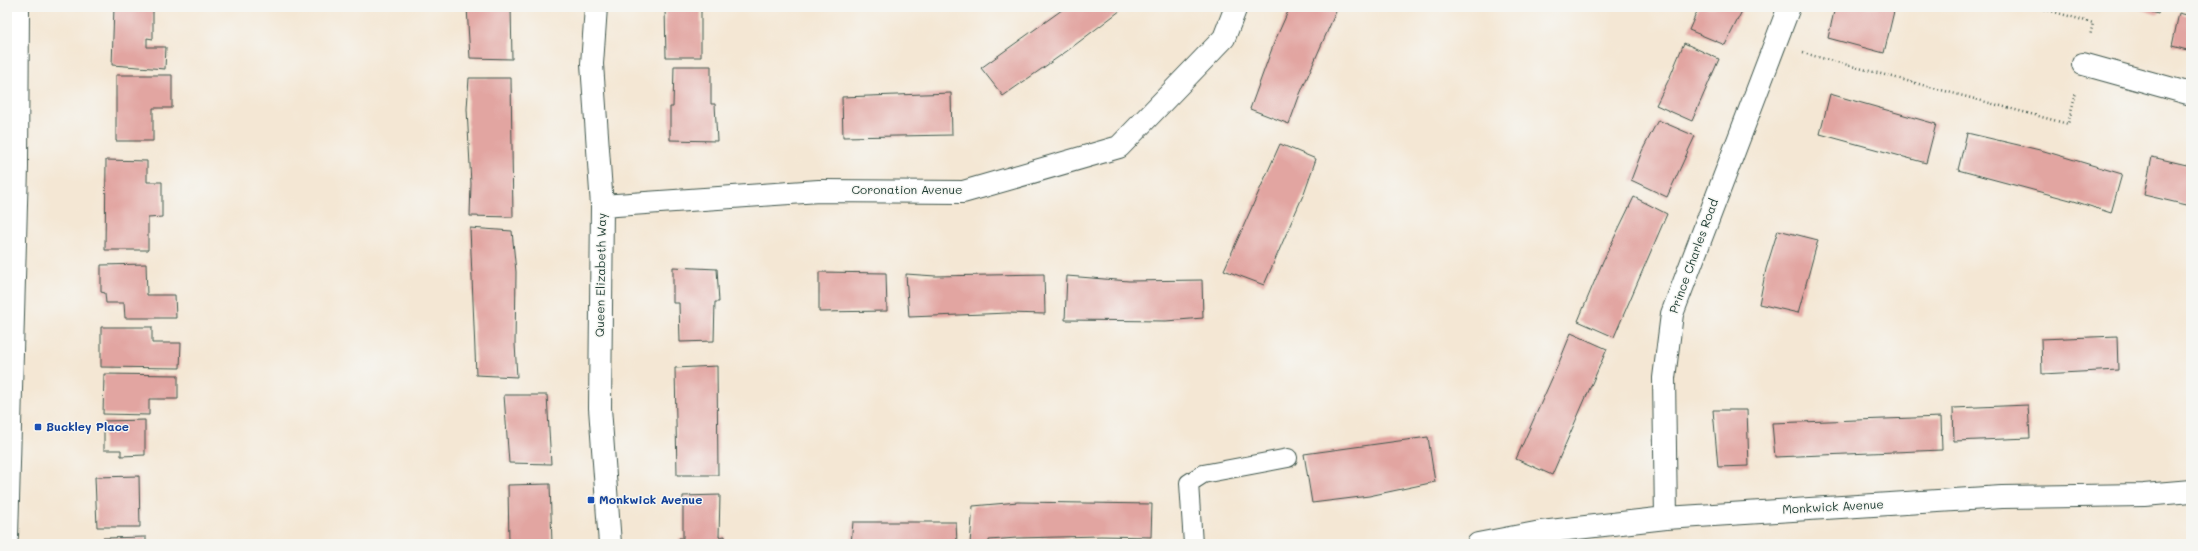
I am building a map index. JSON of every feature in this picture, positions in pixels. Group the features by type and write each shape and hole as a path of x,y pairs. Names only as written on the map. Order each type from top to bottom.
{"street":[{"path":"7,537 16,183 12,67 18,7"},
{"name":"Queen Elizabeth Way","path":"596,7 592,64 602,206 600,408 610,544"},
{"name":"Coronation Avenue","path":"602,206 819,190 963,192 1119,146 1224,38 1236,7"},
{"name":"Prince Charles Road","path":"1666,518 1664,378 1672,314 1773,45 1789,7"},
{"path":"2083,64 2191,94"},
{"name":"Monkwick Avenue","path":"1478,544 1541,532 1666,518 2002,497 2144,495 2191,491"}],"lane":[{"path":"1193,544 1189,484 1203,474 1288,458"}],"path":[{"path":"1773,45 2068,124 2093,23 2037,7"}],"building":[{"path":"114,7 153,7 153,39 147,38 147,47 166,47 165,69 112,65"},
{"path":"467,7 511,7 512,59 470,58"},
{"path":"665,7 701,7 701,57 666,57"},
{"path":"1066,7 1125,7 1067,51 1003,96 981,68"},
{"path":"1290,7 1338,7 1300,94 1289,124 1250,109 1274,43"},
{"path":"1699,7 1744,7 1725,45 1689,30"},
{"path":"1835,7 1895,7 1884,53 1828,38"},
{"path":"2137,7 2160,7 2158,14"},
{"path":"2179,13 2191,16 2191,51 2172,46"},
{"path":"1684,43 1719,59 1692,121 1656,105"},
{"path":"674,66 711,66 711,104 715,104 717,141 670,140 670,107 673,107"},
{"path":"116,75 172,75 172,108 153,108 153,141 116,141"},
{"path":"469,78 511,78 513,217 470,216 471,184 467,109"},
{"path":"951,93 952,135 843,137 842,97"},
{"path":"1830,94 1936,124 1926,163 1820,134"},
{"path":"1658,120 1695,136 1667,197 1631,180 1642,151"},
{"path":"1967,133 2044,151 2122,174 2111,213 2074,201 1958,170"},
{"path":"1280,144 1316,159 1304,193 1264,285 1224,270"},
{"path":"2152,157 2191,166 2191,206 2144,195"},
{"path":"106,160 147,161 147,182 162,182 162,217 148,218 148,250 105,250"},
{"path":"1634,197 1667,214 1614,337 1578,321 1603,261"},
{"path":"470,228 512,231 516,272 515,344 517,377 476,375"},
{"path":"1778,230 1818,240 1798,313 1759,304 1766,269"},
{"path":"146,264 147,295 175,295 176,318 125,318 124,303 106,303 105,293 101,292 101,265"},
{"path":"673,267 717,269 719,302 715,302 714,341 680,342 679,303 673,303"},
{"path":"819,272 886,273 887,311 819,312"},
{"path":"906,274 935,276 1044,274 1045,314 1008,313 909,317"},
{"path":"1067,276 1129,281 1202,280 1203,318 1166,321 1065,320"},
{"path":"101,327 152,327 152,343 181,343 180,368 101,367"},
{"path":"1571,333 1607,349 1552,475 1516,459"},
{"path":"2117,336 2118,370 2042,374 2041,339"},
{"path":"717,366 718,475 677,475 675,368"},
{"path":"104,374 178,375 178,399 149,399 149,415 103,414"},
{"path":"504,395 547,395 551,464 509,463"},
{"path":"2028,405 2030,438 1954,441 1953,408"},
{"path":"1713,410 1747,410 1749,466 1718,467"},
{"path":"1941,417 1942,450 1775,457 1772,423"},
{"path":"145,420 145,455 121,456 121,450 104,450 104,421"},
{"path":"1428,437 1435,482 1369,496 1312,503 1304,454"},
{"path":"139,476 140,527 97,527 95,477"},
{"path":"550,484 552,544 509,544 508,485"},
{"path":"720,495 719,537 725,536 725,544 679,544 679,538 683,538 683,496"},
{"path":"1018,502 1152,504 1151,537 1101,536 1017,538 989,540 989,544 970,544 973,506"},
{"path":"853,522 956,522 957,544 851,544"},
{"path":"146,537 146,544 103,544 103,538"}],"place":[{"name":"Buckley Place","path":"38,427"},
{"name":"Monkwick Avenue","path":"591,500"}]}
